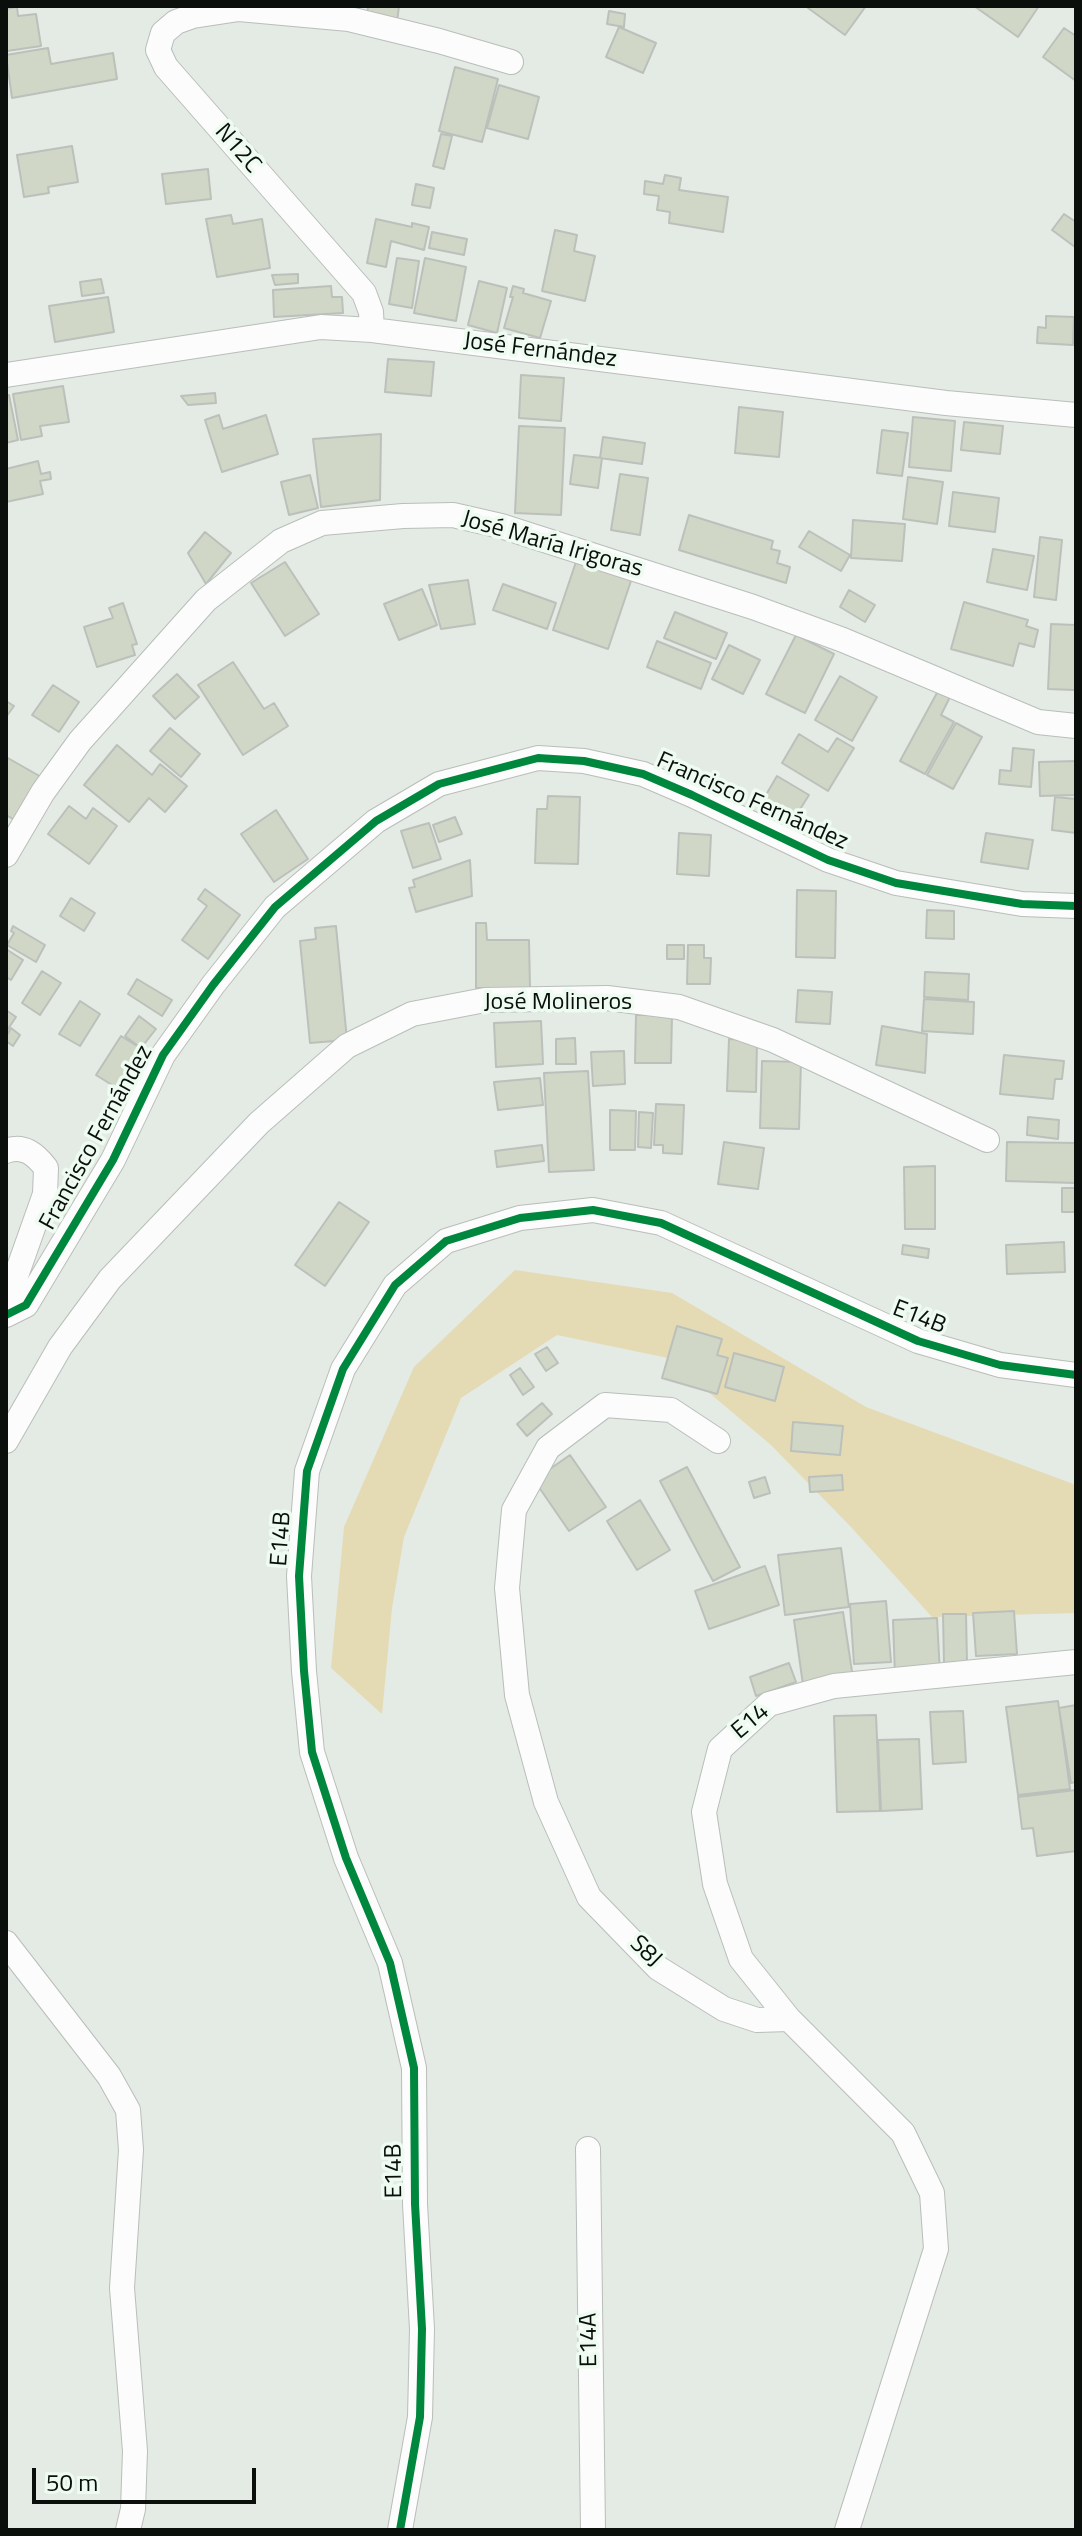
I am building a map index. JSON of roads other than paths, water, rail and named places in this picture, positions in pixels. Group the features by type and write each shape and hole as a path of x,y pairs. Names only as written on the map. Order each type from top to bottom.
{"street":[{"path":"239,7 349,19 511,62"},
{"name":"N12C","path":"239,7 176,22 163,33 158,50 166,67 364,293 371,312 372,330"},
{"name":"José Fernández","path":"6,375 321,327 372,330 946,403 1076,415"},
{"name":"José María Irigoras","path":"6,855 43,792 80,741 206,600 281,541 322,523 453,515 501,526 828,634 1038,722 1076,726"},
{"name":"Francisco Fernández","path":"6,1315 26,1305 113,1160 163,1055 266,918 376,821 439,784 538,758 584,761 643,774 828,860 896,883 1022,904 1076,906"},
{"name":"José Molineros","path":"6,1441 60,1347 110,1279 259,1123 347,1046 412,1014 485,1000 607,998 679,1007 773,1040 987,1140"},
{"path":"6,1151 14,1147 28,1150 46,1168 47,1178 45,1194 6,1304"},
{"name":"E14B","path":"400,2530 420,2417 422,2329 415,2204 414,2068 390,1963 346,1858 312,1752 300,1592 307,1471 343,1369 395,1285 446,1241 520,1218 593,1210 661,1223 918,1341 1000,1365 1076,1375"},
{"name":"S8J","path":"718,1441 671,1410 605,1405 548,1448 514,1510 507,1588 517,1695 546,1802 589,1897 658,1968 724,2009 757,2020 789,2019"},
{"name":"E14","path":"789,2019 741,1959 715,1884 704,1812 720,1749 769,1704 834,1686 1076,1662"},
{"path":"6,1943 109,2076 128,2110 131,2150 122,2288 135,2451 133,2509 128,2530"},
{"path":"789,2019 903,2133 932,2193 936,2249 847,2530"},
{"name":"E14A","path":"588,2149 593,2530"}]}
